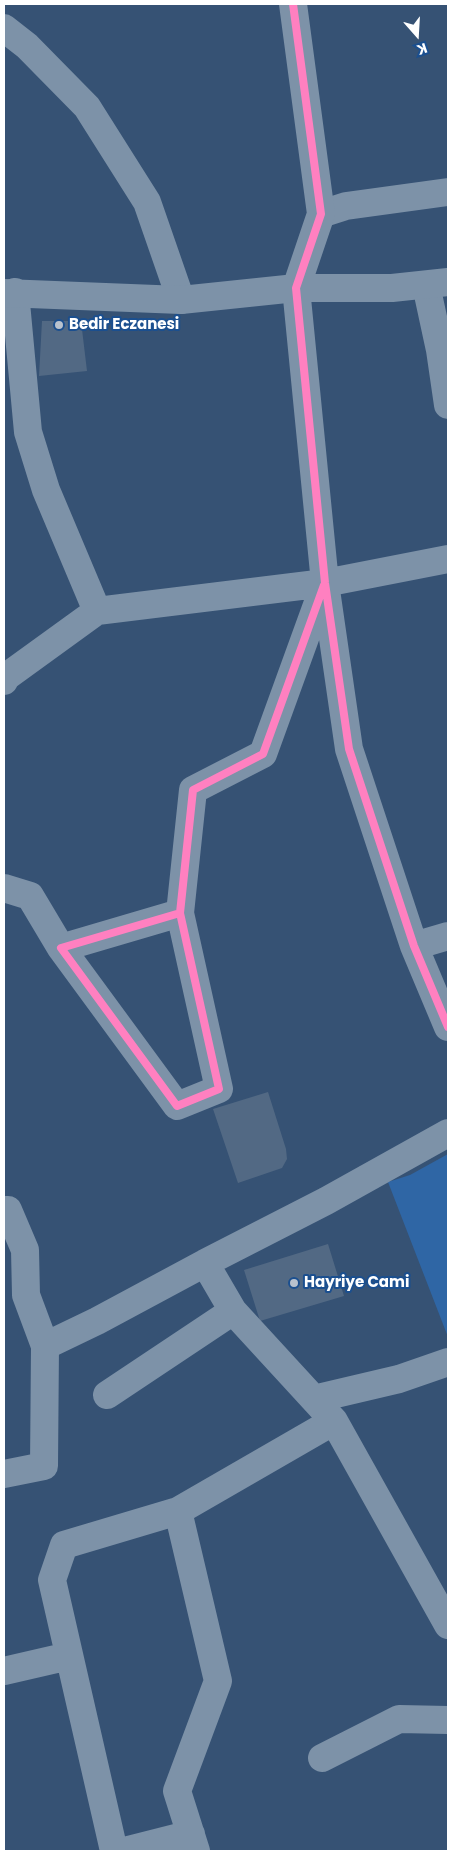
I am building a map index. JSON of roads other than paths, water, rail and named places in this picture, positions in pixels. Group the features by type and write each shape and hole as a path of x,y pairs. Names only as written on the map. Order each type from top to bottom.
{"street":[{"path":"293,4 320,214 296,288 325,582 349,749 414,946 448,1027"},
{"path":"4,28 27,46 87,107 147,202 181,300"},
{"path":"320,214 346,206 448,192"},
{"path":"97,610 46,490 28,432 9,293 181,300 296,288 392,288 437,283 448,405"},
{"path":"4,681 6,677 97,610 325,582 448,559"},
{"path":"4,888 30,896 61,948 177,1106 219,1088 180,913 193,790 263,754 325,582"},
{"path":"61,948 180,913"},
{"path":"414,946 448,936"},
{"path":"46,1346 326,1201 448,1133"},
{"path":"4,1210 8,1210 25,1250 26,1295 46,1346 44,1466 4,1474"},
{"path":"204,1263 232,1311 334,1422 448,1626"},
{"path":"107,1395 232,1311"},
{"path":"314,1400 399,1379 448,1362"},
{"path":"114,1851 52,1580 64,1545 178,1511 334,1422"},
{"path":"124,1851 194,1843 178,1791 218,1681 178,1511"},
{"path":"4,1671 70,1656"},
{"path":"322,1758 399,1719 448,1720"}],"place":[{"name":"Bedir Eczanesi","path":"59,325"},
{"name":"Hayriye Cami","path":"294,1283"}]}
